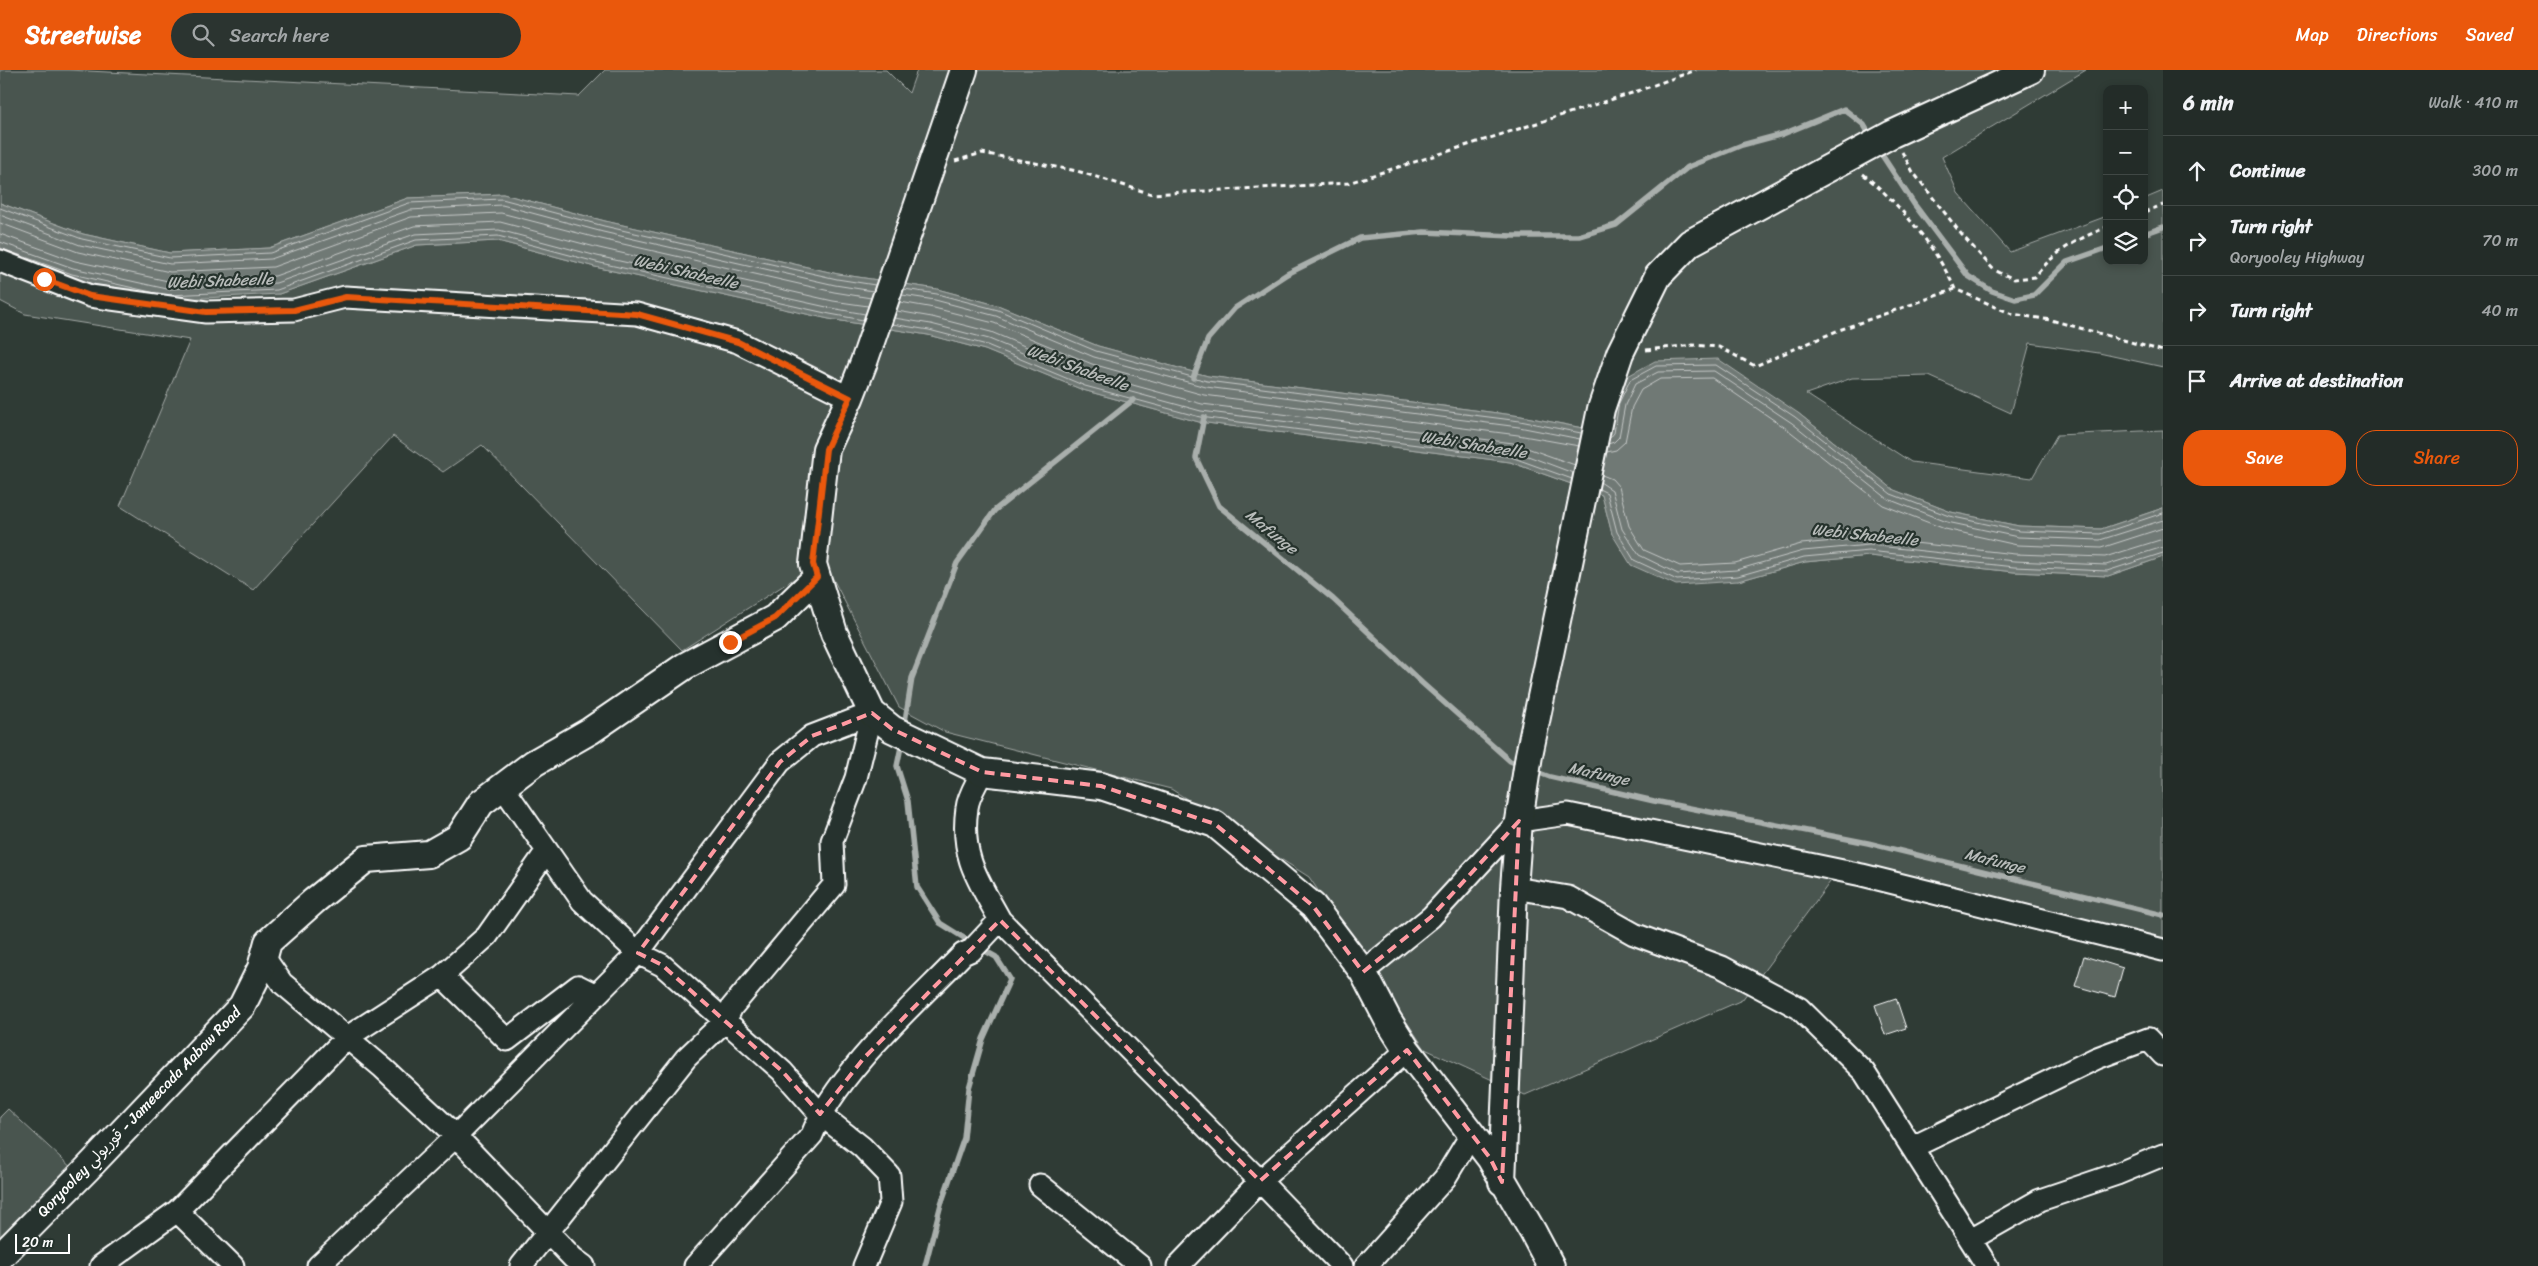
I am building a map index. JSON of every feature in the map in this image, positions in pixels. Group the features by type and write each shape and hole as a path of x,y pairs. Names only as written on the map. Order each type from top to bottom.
{"street":[{"path":"964,70 864,362 850,398 826,449 813,564 834,632 872,714 892,729 982,772 1101,786 1215,824 1313,906 1363,972 1388,1020 1407,1050 1490,1158 1551,1266"},
{"path":"1502,1182 1514,888 1519,821 1529,755 1601,409 1620,354 1658,276 1690,243 1889,136 2031,70"},
{"path":"0,261 90,296 206,312 294,310 346,297 637,314 738,342 850,398"},
{"name":"Qoryooley قوريولي - Jameecada Aabow Road","path":"0,1256 86,1170 242,1006 262,968 268,942 366,859 429,854 459,836 482,803 534,763 590,731 685,666 775,618 817,577"},
{"path":"318,1266 456,1136 638,954 780,762 812,736 872,714"},
{"path":"521,1266 686,1058 725,1020 732,1007 834,885 832,841 856,778 872,714"},
{"path":"982,772 967,806 965,846 975,875 1000,920 1342,1266"},
{"path":"503,787 546,852 582,901 638,954 662,965 725,1020 782,1071 820,1114 862,1147 889,1175 891,1202 864,1266"},
{"path":"1363,972 1431,917 1519,821 1568,814 1862,875 2163,950"},
{"path":"101,1266 177,1211 346,1038 442,976 487,936 546,852"},
{"path":"1514,888 1568,897 1634,934 1722,967 1798,1008 1864,1072 1987,1266"},
{"path":"695,1266 812,1135 820,1114 863,1059 964,954 978,943 1000,920"},
{"path":"264,957 282,984 383,1068 456,1136 549,1233 584,1266"},
{"path":"442,976 507,1040 578,986 596,995"},
{"path":"1913,1147 2097,1058 2148,1039 2163,1055"},
{"path":"1178,1266 1260,1181 1407,1050"},
{"path":"1366,1266 1445,1178 1471,1135"},
{"path":"1971,1239 2040,1200 2117,1174 2163,1155"},
{"path":"1040,1185 1140,1266"},
{"path":"177,1211 233,1266"}],"path":[{"path":"930,169 982,153 1077,171 1152,194 1348,184 1632,93 1696,70"},
{"path":"1889,136 1913,172 1962,235 1994,270 2014,279 2035,277 2045,263 2065,246 2103,229"},
{"path":"1850,157 1888,194 1945,268 1955,289 2012,314 2050,320 2163,351"},
{"path":"2148,211 2163,205"},
{"path":"1620,354 1693,345 1719,347 1755,366 1839,330 1955,289"}],"highlighted area":[{"path":"872,713 892,729 982,772 1101,786 1215,824 1313,906 1363,972 1431,917 1519,821 1502,1182 1490,1158 1407,1050 1260,1181 1000,920 863,1059 820,1114 782,1071 662,965 638,953 780,762 812,736"}],"shaded area":[{"path":"0,70 68,70 579,96 605,70 886,70 909,93 917,70 2086,70 1942,157 1958,193 2010,252 2103,217 2103,265 2148,265 2148,197 2163,191 2163,367 2099,353 2030,343 2011,413 1929,376 1852,378 1806,394 1911,462 2032,478 2057,435 2163,430 2163,508 2101,529 2019,526 1951,512 1894,490 1798,413 1609,433 1521,416 1208,376 1098,346 1000,306 937,289 838,274 605,221 503,194 408,198 269,248 170,253 83,234 0,203"},
{"path":"498,241 595,267 829,319 928,335 985,350 1083,390 1199,422 1510,462 1602,495 1612,534 1738,581 1805,562 1870,556 2014,572 2108,576 2163,557 2163,960 1833,878 1742,1000 1525,1095 1425,1049 1309,877 1171,789 945,732 899,707 831,575 800,575 682,650 482,445 443,472 393,436 253,590 120,506 190,340 25,314 0,301 0,253 279,294 417,245"},
{"path":"8,1109 75,1171 0,1248 0,1117"}],"water":[{"name":"Webi Shabeelle","path":"503,194 605,221 838,274 937,289 1000,306 1098,346 1208,376 1521,416 1608,433 1614,402 1626,377 1655,361 1718,359 1798,413 1894,490 1951,512 2019,526 2101,529 2163,508 2163,557 2108,576 2014,572 1870,556 1805,562 1738,581 1676,585 1631,565 1612,534 1602,495 1510,462 1199,422 1083,390 985,350 928,335 829,319 595,267 498,241 417,245 279,294 166,300 70,279 0,253 0,203 83,234 170,253 269,248 408,198"}],"building":[{"path":"2084,956 2123,968 2115,997 2075,986"},
{"path":"1896,998 1906,1028 1885,1035 1875,1005"}],"waterway":[{"path":"1193,378 1208,339 1235,308 1287,274 1360,238 1424,232 1513,236 1579,236 1616,225 1688,167 1742,145 1783,134 1844,109 1864,125 1871,137"},
{"path":"1878,149 1914,204 1968,276 1992,291 2015,299 2034,295 2067,262 2103,249"},
{"path":"2148,233 2163,227"},
{"path":"904,728 912,678 957,563 995,510 1133,400"},
{"name":"Mafunge","path":"1204,417 1196,458 1219,506 1333,599 1422,683 1510,761 1520,765"},
{"path":"902,742 897,766 908,801 917,887 940,923 972,943"},
{"name":"Mafunge","path":"1534,771 1550,777 1654,801 1868,843 2163,915"},
{"path":"925,1266 941,1204 964,1138 969,1088 983,1039 1010,979 996,957 980,948"}],"route":[{"path":"44,279 90,296 206,312 294,310 346,297 637,314 738,342 850,398 826,449 813,564 817,577 775,618 730,642"}]}
